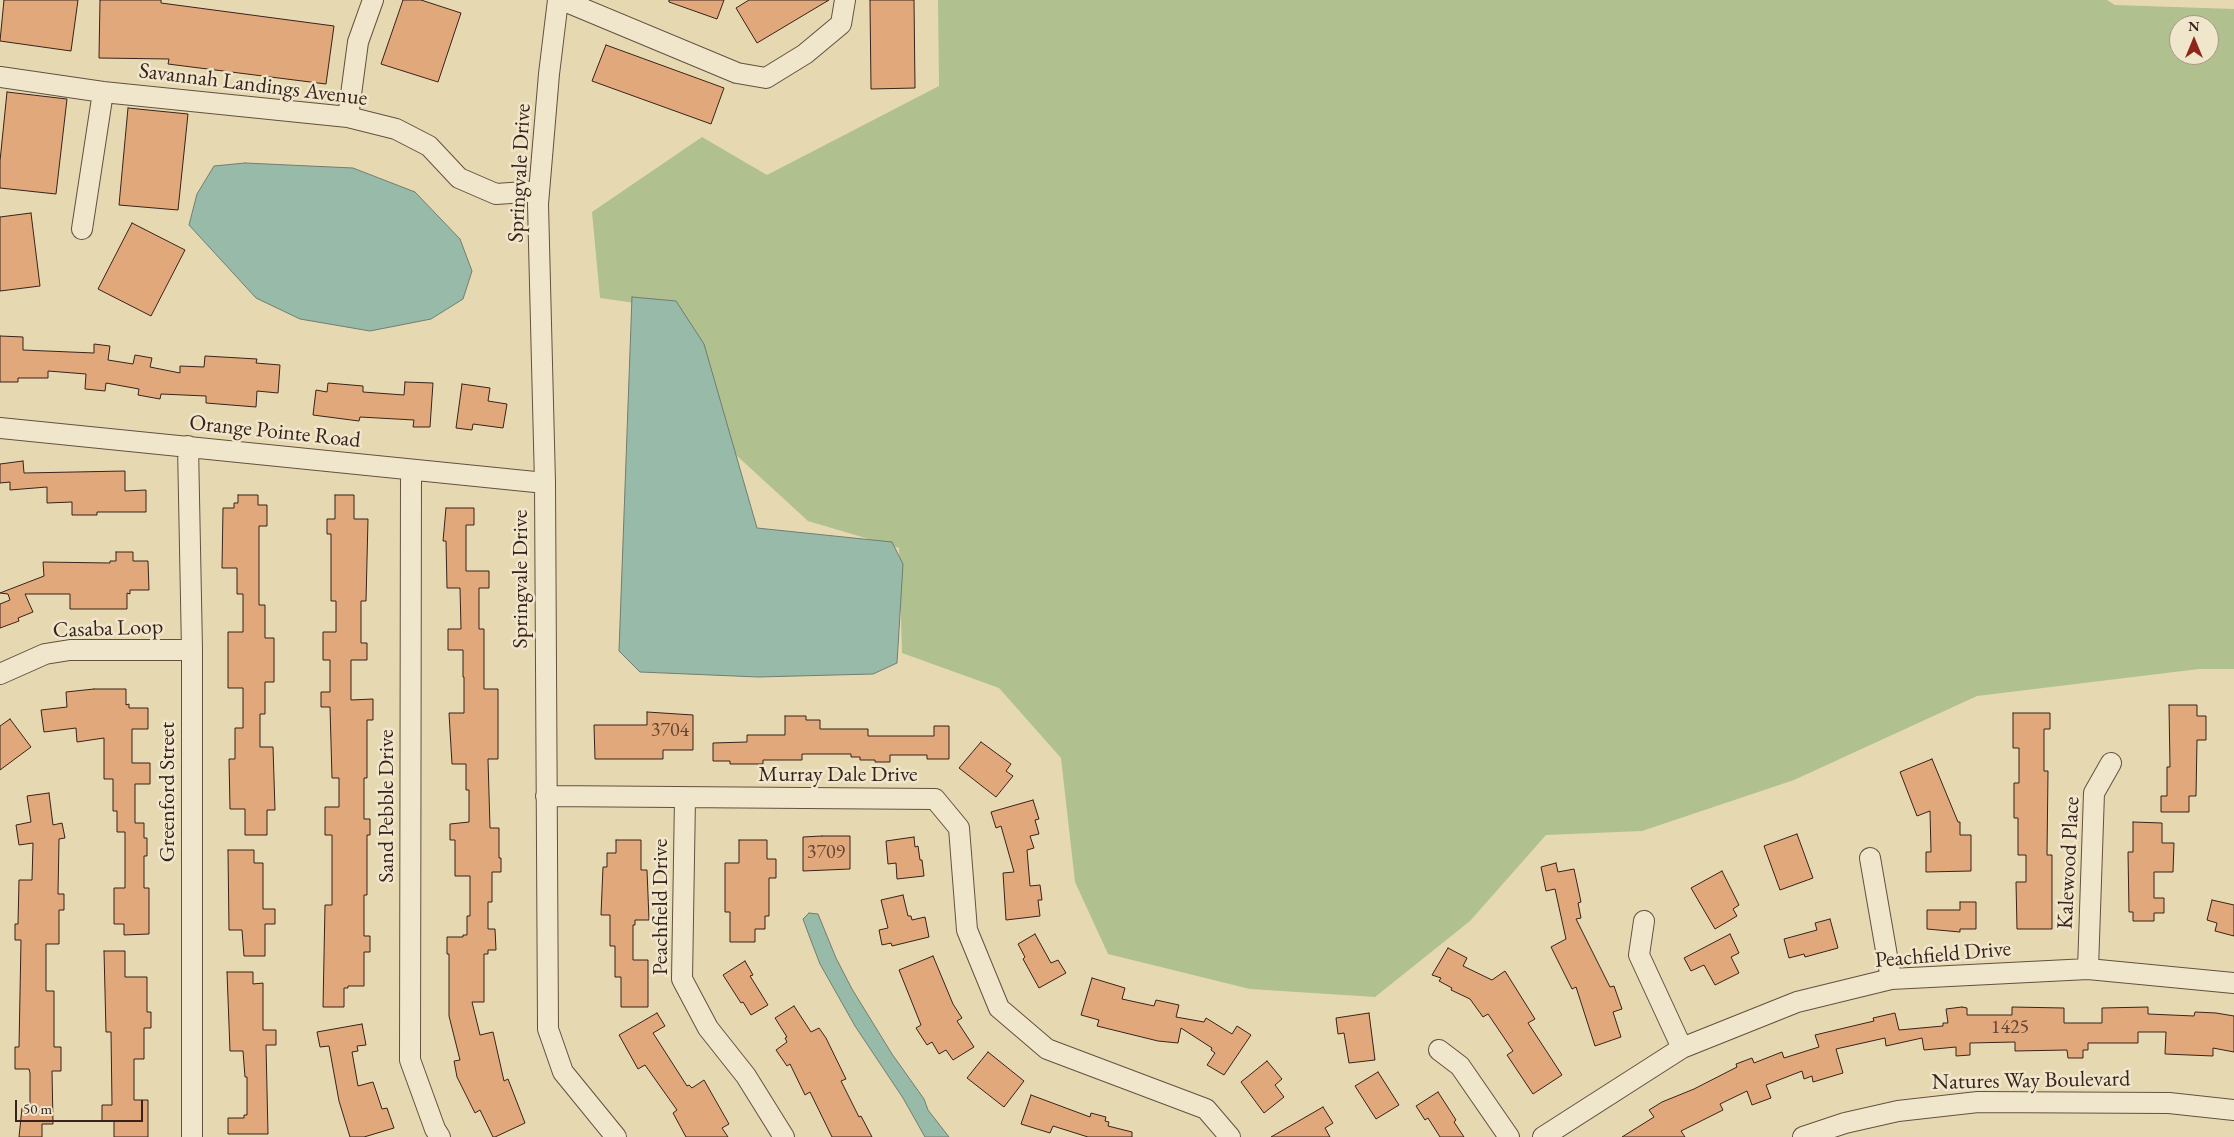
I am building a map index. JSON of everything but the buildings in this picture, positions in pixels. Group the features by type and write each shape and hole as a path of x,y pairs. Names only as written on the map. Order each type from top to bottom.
{"street":[{"path":"348,116 358,42 373,0"},
{"path":"560,0 737,73 766,78 805,54 841,24 845,0"},
{"name":"Springvale Drive","path":"560,0 549,74 539,191 545,483 548,1029 563,1072 616,1137"},
{"name":"Savannah Landings Avenue","path":"0,77 103,92 348,116 396,129 429,146 458,178 496,194 539,191"},
{"path":"82,229 103,92"},
{"name":"Orange Pointe Road","path":"0,428 545,483"},
{"name":"Greenford Street","path":"188,446 192,650 192,1137"},
{"name":"Sand Pebble Drive","path":"411,470 410,1060 435,1129 440,1137"},
{"name":"Casaba Loop","path":"0,674 45,654 70,650 192,650"},
{"name":"Kalewood Place","path":"2088,969 2094,792 2111,763"},
{"name":"Murray Dale Drive","path":"546,796 935,799 959,828 966,930 999,1008 1047,1049 1206,1109 1230,1137"},
{"name":"Peachfield Drive","path":"685,798 682,979 708,1028 746,1076 784,1137"},
{"path":"1870,858 1891,979"},
{"path":"1644,921 1639,955 1682,1048"},
{"name":"Peachfield Drive","path":"1543,1137 1682,1048 1797,1002 1891,979 2088,969 2234,983"},
{"path":"1438,1050 1460,1066 1509,1137"},
{"name":"Natures Way Boulevard","path":"1803,1137 1845,1123 1880,1115 1925,1107 1970,1103 2169,1103 2234,1110"}],"green space":[{"path":"938,0 2107,0 2115,5 2234,9 2234,669 2199,669 1977,696 1794,780 1642,831 1546,835 1470,921 1375,997 1250,989 1108,954 1075,882 1061,758 999,688 902,653 899,548 808,521 735,454 678,309 600,298 592,212 702,137 767,175 939,86"}],"shaded area":[{"path":"245,163 353,168 415,192 460,239 472,271 463,299 431,319 370,331 300,319 256,298 189,225 197,194 214,166"},
{"path":"632,297 676,301 704,344 757,528 892,542 903,564 897,663 873,674 758,677 640,672 619,651"},
{"path":"809,913 818,914 836,958 852,989 892,1054 924,1099 928,1110 949,1137 925,1137 903,1098 855,1026 820,964 803,919"}]}
